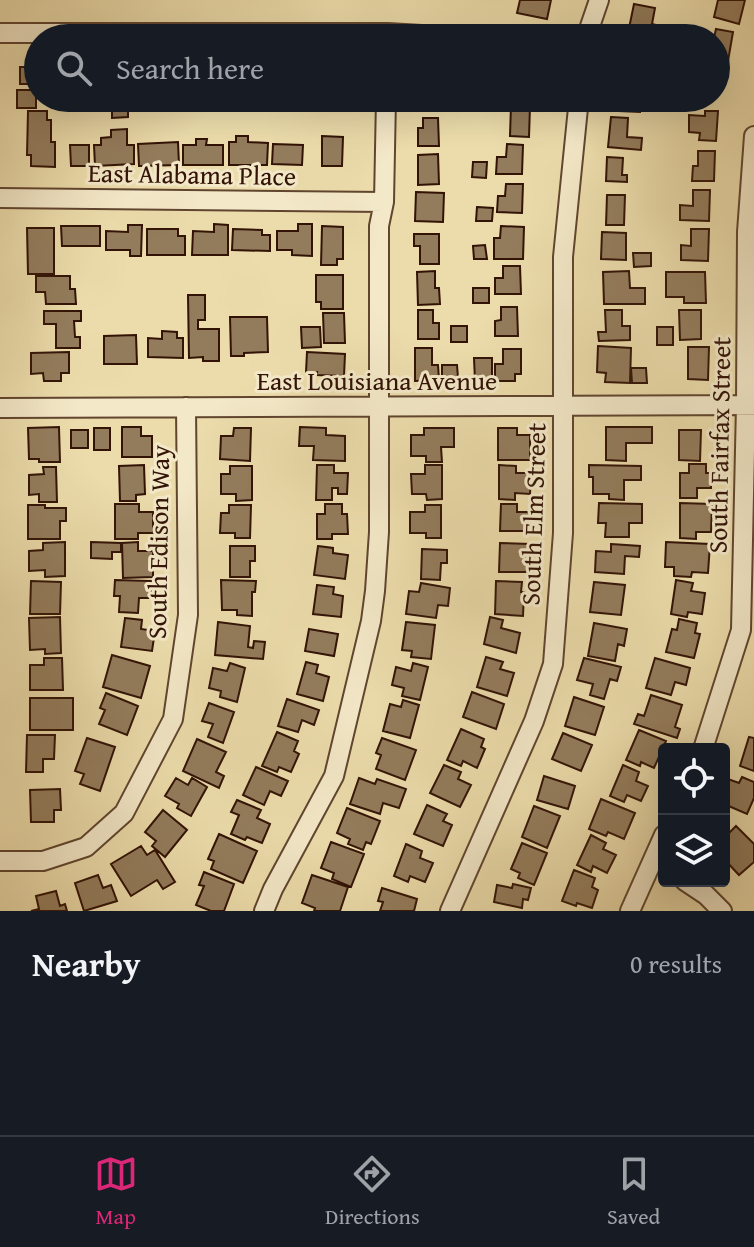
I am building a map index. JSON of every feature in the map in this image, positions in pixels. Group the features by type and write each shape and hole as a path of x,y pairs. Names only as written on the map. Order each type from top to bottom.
{"street":[{"path":"591,24 599,0"},
{"path":"0,33 24,33"},
{"path":"264,911 334,776 371,621 379,532 379,226 384,202 386,112"},
{"name":"South Elm Street","path":"450,911 534,721 553,664 563,533 563,257 578,112"},
{"name":"South Fairfax Street","path":"705,743 741,630 750,405 747,232 754,136"},
{"name":"East Alabama Place","path":"0,198 384,202"},
{"name":"East Louisiana Avenue","path":"0,408 750,405"},
{"name":"South Edison Way","path":"0,861 43,861 86,847 124,813 173,719 188,615 186,407"},
{"path":"630,911 657,868"},
{"path":"694,887 722,911"}],"building":[{"path":"520,0 551,0 547,19 517,13"},
{"path":"718,0 745,0 739,24 714,17"},
{"path":"634,4 655,8 652,24 630,24"},
{"path":"20,67 24,67 24,84 20,84"},
{"path":"17,90 24,90 24,108 17,108"},
{"path":"28,112 47,112 47,120 51,120 51,142 55,142 55,167 31,166 31,155 27,155"},
{"path":"112,112 128,112 128,117 112,118"},
{"path":"511,112 530,112 529,137 510,136"},
{"path":"705,112 718,112 716,141 699,140 700,133 689,132 689,115 705,116"},
{"path":"611,117 628,118 627,137 642,138 641,150 608,147"},
{"path":"423,118 438,118 439,146 418,146 418,128 423,128"},
{"path":"127,129 127,145 134,145 134,164 95,166 94,145 101,145 101,138 111,137 111,130"},
{"path":"236,136 248,136 248,142 268,143 267,165 229,165 229,142 236,142"},
{"path":"322,136 343,137 342,166 322,166"},
{"path":"196,139 207,139 206,145 223,145 223,165 183,165 183,145 196,145"},
{"path":"178,142 179,165 139,166 138,144"},
{"path":"273,144 303,145 302,165 272,164"},
{"path":"507,144 523,145 522,174 496,174 497,157 506,157"},
{"path":"70,145 89,145 89,166 71,166"},
{"path":"698,151 715,151 714,181 692,181 693,166 698,166"},
{"path":"438,154 439,184 418,185 418,155"},
{"path":"607,157 623,158 622,175 627,175 627,182 606,181"},
{"path":"473,162 487,162 486,178 472,177"},
{"path":"506,184 523,184 522,213 497,212 498,196 505,196"},
{"path":"693,190 710,190 709,221 680,220 680,205 693,206"},
{"path":"416,192 444,193 443,222 415,221"},
{"path":"607,195 625,195 624,225 606,225"},
{"path":"477,207 493,208 492,221 476,221"},
{"path":"214,224 228,225 228,255 192,255 193,231 214,232"},
{"path":"298,224 312,224 312,256 292,255 292,250 277,250 277,231 298,231"},
{"path":"128,225 142,225 141,256 130,256 130,250 106,250 106,231 128,232"},
{"path":"61,226 100,226 100,246 62,246"},
{"path":"322,226 343,227 343,259 337,259 337,265 321,265"},
{"path":"501,226 524,227 523,259 494,259 494,238 500,238"},
{"path":"27,228 54,228 54,274 28,274"},
{"path":"147,229 178,229 178,236 185,236 185,255 147,255"},
{"path":"233,229 262,230 262,235 270,235 270,251 232,250"},
{"path":"691,229 709,229 708,261 681,260 681,245 691,246"},
{"path":"602,232 626,233 626,260 601,259"},
{"path":"414,234 439,234 439,264 420,264 420,246 414,246"},
{"path":"485,245 487,259 474,259 473,246"},
{"path":"633,253 651,253 651,266 634,267"},
{"path":"503,266 520,266 521,294 495,294 495,278 503,278"},
{"path":"435,271 435,288 439,288 440,304 418,305 417,272"},
{"path":"629,271 630,288 645,288 645,304 604,304 603,272"},
{"path":"666,272 705,272 706,303 684,303 684,297 666,297"},
{"path":"316,275 343,275 343,309 321,309 321,302 316,302"},
{"path":"36,276 70,276 70,289 75,289 76,304 46,304 45,292 36,292"},
{"path":"473,288 489,288 489,303 473,303"},
{"path":"188,295 205,295 205,320 198,320 198,329 219,329 219,361 189,358"},
{"path":"501,307 517,307 518,336 495,336 495,321 501,320"},
{"path":"418,310 433,310 433,323 439,323 439,339 418,339"},
{"path":"605,310 622,310 622,326 630,326 630,340 599,341 598,332 606,332"},
{"path":"679,310 701,310 701,339 680,340"},
{"path":"44,311 81,311 81,321 74,321 75,337 80,337 80,348 56,348 56,324 44,324"},
{"path":"323,313 344,313 345,343 324,343"},
{"path":"230,317 267,317 268,352 231,356"},
{"path":"451,326 467,326 467,342 451,342"},
{"path":"301,327 320,327 321,347 302,348"},
{"path":"657,327 673,327 673,345 657,345"},
{"path":"162,331 177,332 177,338 183,338 183,358 148,357 148,338 162,339"},
{"path":"136,335 137,364 104,364 104,336"},
{"path":"598,346 631,348 630,383 605,382 606,373 597,372"},
{"path":"688,347 709,347 708,380 688,379"},
{"path":"415,348 432,348 432,365 438,365 439,380 415,381"},
{"path":"503,349 521,349 521,374 515,374 515,381 495,381 495,364 503,364"},
{"path":"69,352 69,373 61,373 61,381 44,381 43,373 31,374 31,353"},
{"path":"307,352 345,354 344,376 306,372"},
{"path":"474,358 492,358 492,381 475,381"},
{"path":"442,365 457,365 458,378 442,379"},
{"path":"631,368 646,368 647,383 632,383"},
{"path":"59,427 60,462 29,459 28,428"},
{"path":"122,427 141,427 141,436 152,436 152,457 122,457"},
{"path":"300,427 326,428 326,435 345,436 345,461 313,460 314,446 299,446"},
{"path":"606,427 652,427 652,443 626,443 626,461 606,460"},
{"path":"94,428 110,428 110,450 94,450"},
{"path":"234,428 251,428 250,461 220,459 221,436 233,436"},
{"path":"424,428 454,428 454,447 441,447 442,462 426,462 426,456 411,456 411,435 424,435"},
{"path":"498,428 517,428 517,435 530,435 530,460 498,460"},
{"path":"71,430 88,430 88,448 71,448"},
{"path":"679,430 701,430 700,461 679,460"},
{"path":"689,464 706,464 706,473 711,473 711,488 697,488 697,498 680,498 680,473 689,473"},
{"path":"144,465 145,494 136,495 136,501 120,501 119,466"},
{"path":"317,465 334,465 334,473 348,473 347,494 338,494 338,488 332,488 332,500 316,500"},
{"path":"425,465 442,465 442,499 427,500 426,494 412,494 411,474 425,474"},
{"path":"499,465 516,466 516,473 531,473 530,494 515,493 515,500 499,499"},
{"path":"589,465 641,466 641,480 624,480 624,500 609,499 609,494 593,494"},
{"path":"230,466 252,466 252,500 236,501 236,494 221,494 221,474 230,474"},
{"path":"43,467 56,467 57,502 39,502 39,494 29,495 29,475 44,474"},
{"path":"599,503 642,504 642,523 629,523 629,537 605,537 606,523 598,523"},
{"path":"680,503 712,504 711,532 696,532 696,539 680,538"},
{"path":"115,504 139,504 139,512 153,512 153,533 138,533 138,539 115,539"},
{"path":"325,504 342,504 342,514 347,514 348,534 332,534 332,539 317,539 317,514 325,514"},
{"path":"501,504 517,504 517,512 531,512 531,531 500,531"},
{"path":"28,505 66,508 66,521 60,521 60,539 28,539"},
{"path":"229,505 251,505 250,538 235,538 235,533 220,533 221,513 229,513"},
{"path":"425,505 441,505 441,538 426,538 426,533 410,533 410,512 425,512"},
{"path":"65,542 65,576 45,577 45,570 29,571 29,551 43,550 43,543"},
{"path":"91,542 121,543 121,552 112,552 112,559 91,558"},
{"path":"138,542 138,551 153,551 153,577 123,578 122,543"},
{"path":"666,542 710,544 708,573 692,572 691,577 674,576 674,567 665,567"},
{"path":"500,543 530,544 529,572 499,572"},
{"path":"611,544 640,546 639,557 625,556 624,574 595,572 596,551 611,552"},
{"path":"230,546 255,546 255,561 250,561 250,577 230,577"},
{"path":"318,546 348,555 345,579 314,575"},
{"path":"422,549 447,550 447,563 441,563 440,580 421,579"},
{"path":"115,580 152,581 151,598 139,598 138,613 119,612 120,596 114,596"},
{"path":"221,580 256,581 255,592 252,592 252,616 237,615 237,610 222,610"},
{"path":"676,580 693,583 691,591 705,593 702,614 688,612 687,617 671,614"},
{"path":"31,581 61,582 60,614 30,614"},
{"path":"496,581 522,582 523,616 495,614"},
{"path":"594,582 625,585 621,615 590,612"},
{"path":"421,583 450,588 448,606 438,605 436,618 406,614 409,591 419,592"},
{"path":"317,585 334,587 333,594 343,596 341,617 313,614"},
{"path":"60,617 61,653 45,654 45,649 30,650 29,618"},
{"path":"490,617 503,620 501,628 520,633 516,653 484,644"},
{"path":"125,618 142,620 141,629 155,631 152,651 121,647"},
{"path":"679,619 697,623 695,633 700,634 694,658 666,652 672,629 677,630"},
{"path":"218,622 250,626 248,647 253,648 254,641 265,642 263,659 215,655"},
{"path":"406,622 435,625 431,659 411,657 412,651 402,650"},
{"path":"594,623 627,629 624,646 618,644 615,661 588,656"},
{"path":"309,629 338,634 334,656 305,651"},
{"path":"112,655 150,666 141,698 103,687"},
{"path":"486,657 503,662 500,669 514,673 507,696 477,687"},
{"path":"44,658 62,658 63,690 30,690 30,665 44,665"},
{"path":"584,658 621,667 617,681 610,679 604,699 590,695 593,684 577,680"},
{"path":"655,658 690,668 686,685 675,682 671,695 646,688"},
{"path":"306,662 318,665 316,673 329,677 323,701 297,694"},
{"path":"230,663 245,668 237,702 220,697 221,691 209,688 213,668 227,671"},
{"path":"413,663 428,667 420,700 402,696 404,688 392,685 396,667 411,671"},
{"path":"472,692 504,704 496,729 463,717"},
{"path":"106,693 138,706 127,735 99,724 105,710 100,708"},
{"path":"651,695 682,705 675,727 680,729 677,738 634,724 638,714 644,716"},
{"path":"574,697 604,707 595,735 565,726"},
{"path":"30,698 73,698 73,730 30,730"},
{"path":"287,699 319,710 314,725 302,720 298,732 278,726"},
{"path":"403,700 419,705 410,738 383,731 390,704 401,707"},
{"path":"209,703 234,712 223,743 208,737 213,724 202,721"},
{"path":"461,729 484,739 481,747 485,749 477,768 463,761 461,766 447,760"},
{"path":"639,730 666,741 658,743 658,759 654,768 626,760"},
{"path":"277,732 298,741 294,751 299,754 291,772 279,767 277,772 262,766"},
{"path":"563,733 592,745 581,771 552,759"},
{"path":"27,735 55,735 54,759 43,759 43,772 26,772"},
{"path":"749,737 754,738 754,771 740,766"},
{"path":"87,738 115,747 100,791 80,784 84,774 75,771"},
{"path":"382,738 416,750 405,780 376,769 381,755 376,753"},
{"path":"197,739 226,752 216,772 224,776 219,788 183,771"},
{"path":"444,765 461,772 458,779 471,785 460,807 430,793"},
{"path":"623,765 639,772 636,781 648,786 641,801 627,795 624,802 610,796"},
{"path":"256,767 288,781 281,796 270,791 264,805 243,795"},
{"path":"544,776 575,786 568,809 537,800"},
{"path":"742,777 754,782 754,798 747,814 730,807 730,780 739,783"},
{"path":"176,778 188,785 192,778 207,787 191,816 165,796"},
{"path":"359,778 375,784 377,779 406,789 399,808 383,803 380,814 350,804"},
{"path":"60,789 61,810 54,810 54,822 31,822 30,790"},
{"path":"601,799 635,813 624,839 589,829"},
{"path":"237,800 261,810 257,818 270,824 262,843 231,834 239,815 231,812"},
{"path":"427,805 447,814 443,821 452,825 443,846 414,834"},
{"path":"534,806 560,816 547,848 522,837"},
{"path":"347,808 380,821 371,844 366,842 363,850 348,844 350,839 337,833"},
{"path":"163,810 187,830 165,857 152,846 156,841 145,832"},
{"path":"736,826 754,844 754,862 739,875 730,865 730,832"},
{"path":"219,834 257,851 243,883 211,869 214,861 208,859"},
{"path":"591,835 606,843 603,849 616,855 607,873 593,866 591,872 577,865"},
{"path":"331,842 364,854 351,887 332,879 334,873 321,868"},
{"path":"522,843 547,853 534,885 518,878 520,873 511,869"},
{"path":"406,844 422,851 420,858 433,863 425,882 410,876 408,882 394,876"},
{"path":"141,846 147,855 155,850 175,882 163,889 157,880 131,896 111,864"},
{"path":"574,870 595,878 592,887 598,890 592,908 562,901"},
{"path":"204,872 234,884 224,911 211,911 196,905 204,886 199,885"},
{"path":"98,875 103,888 111,885 117,901 84,911 75,883"},
{"path":"312,875 348,887 340,911 314,911 315,908 302,903"},
{"path":"513,884 531,888 528,900 523,899 522,908 494,902 497,885 512,888"},
{"path":"382,888 417,899 414,911 380,911 383,902 378,901"},
{"path":"56,891 60,906 65,904 67,911 31,911 39,909 36,896"}]}
